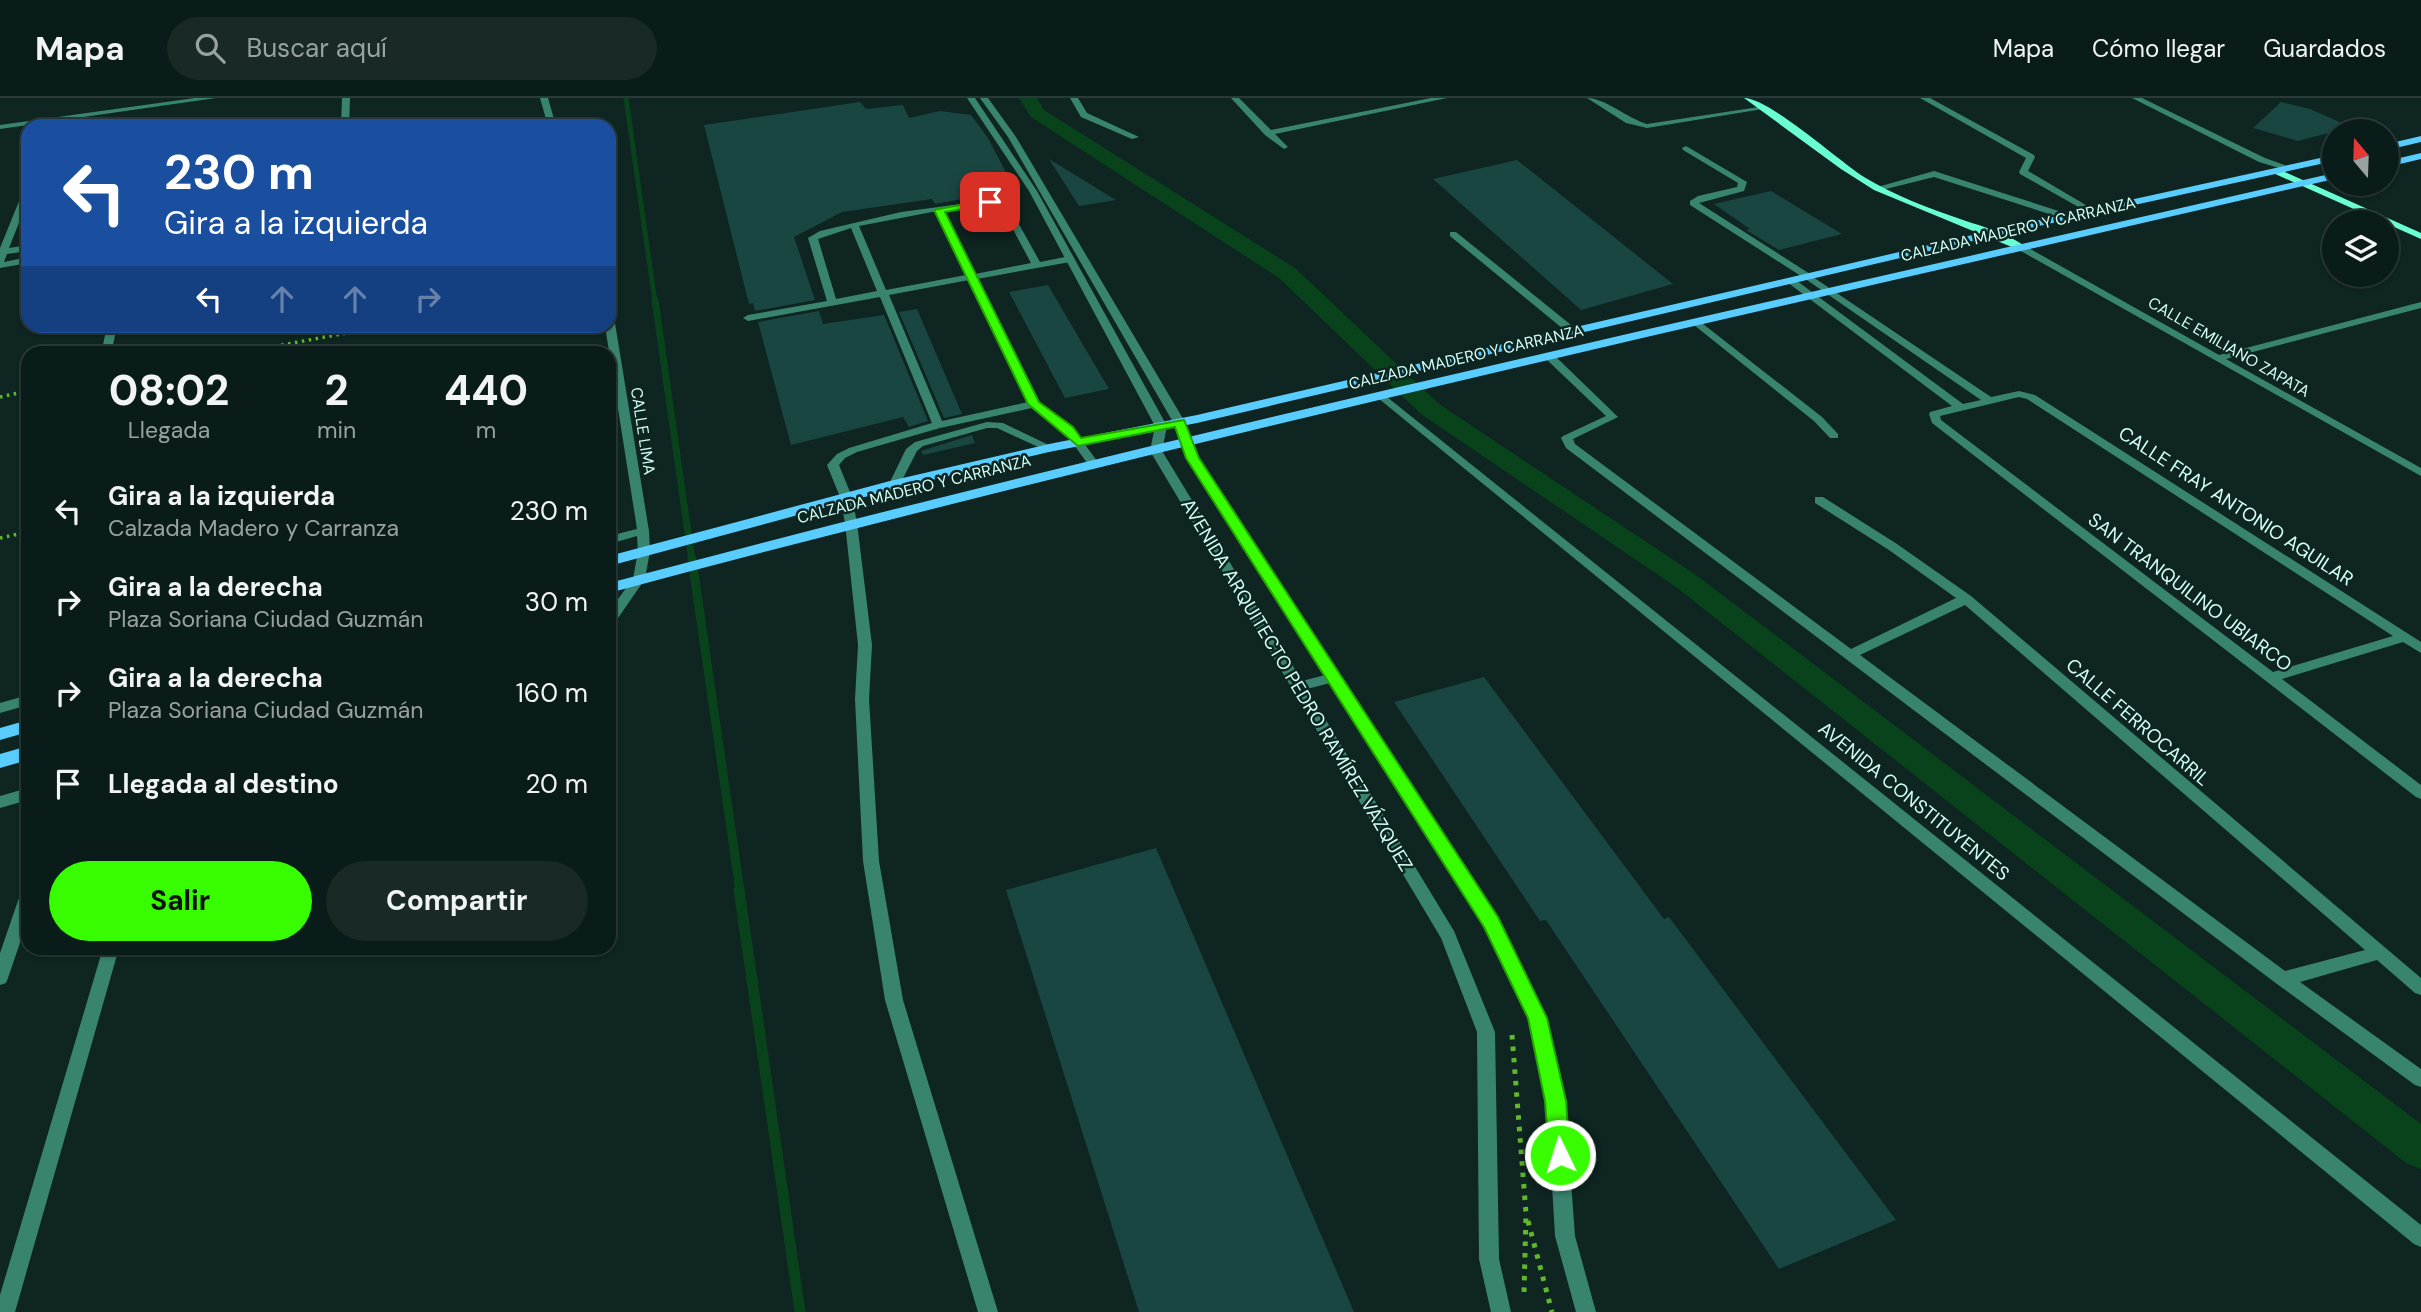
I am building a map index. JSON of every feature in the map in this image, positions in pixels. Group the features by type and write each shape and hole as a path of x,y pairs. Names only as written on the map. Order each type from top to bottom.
{"main road":[{"path":"2399,144 2421,139"},
{"path":"2399,161 2421,156"},
{"name":"CALZADA MADERO Y CARRANZA","path":"616,559 846,496 1049,448 1179,422 2068,216 2322,161"},
{"name":"CALZADA MADERO Y CARRANZA","path":"616,586 851,523 1387,394 2322,179"},
{"path":"1634,317 1653,333"},
{"path":"1465,356 1483,372"},
{"path":"0,734 21,728"},
{"path":"0,761 21,755"}],"street":[{"path":"74,119 212,98"},
{"path":"345,119 346,98"},
{"path":"544,98 550,119"},
{"path":"971,98 1033,191 1161,426 1156,451"},
{"name":"AVENIDA ARQUITECTO PEDRO RAMÍREZ VÁZQUEZ","path":"984,98 1012,137 1179,422 1193,458 1492,923 1538,1018 1556,1101 1565,1236 1586,1312"},
{"path":"1074,98 1084,115 1135,137"},
{"path":"1235,98 1284,147"},
{"path":"1268,133 1377,107 1443,98"},
{"path":"1591,98 1629,121 1647,126 1765,108"},
{"path":"1924,98 2031,157 2023,172 2091,211"},
{"path":"2136,98 2262,160 2290,168 2421,226"},
{"path":"1629,121 1750,99 1878,188 1905,201 1994,233 2022,247"},
{"path":"0,127 21,125"},
{"path":"1686,148 1743,182 1741,189 1701,198 1693,203 1807,276 1988,400"},
{"path":"2262,160 2276,171 2421,236"},
{"path":"1878,188 1934,174 2068,216"},
{"path":"832,302 813,238 823,231 854,224 990,202 1004,205 1037,265"},
{"path":"1,254 21,206"},
{"path":"939,210 1034,404 1068,429 1094,465"},
{"path":"854,224 938,425"},
{"path":"0,229 13,226"},
{"path":"1453,234 1573,331"},
{"name":"CALLE EMILIANO ZAPATA","path":"2022,247 2421,474"},
{"path":"1,254 21,249"},
{"path":"748,318 1070,259"},
{"path":"0,265 21,261"},
{"path":"1790,280 1960,407 1988,400"},
{"path":"2218,358 2421,305"},
{"path":"1698,323 1818,418 1834,436"},
{"path":"1550,357 1613,417 1567,438 1570,446 2283,979 2421,1079"},
{"name":"CALLE LIMA","path":"616,361 643,531 650,550 639,579"},
{"name":"AVENIDA CONSTITUYENTES","path":"1387,394 2421,1237"},
{"name":"CALLE FRAY ANTONIO AGUILAR","path":"1988,400 2019,394 2031,397 2421,648"},
{"path":"988,1312 894,1000 871,861 862,699 865,645 851,523 846,496 833,465 841,456 938,425 1034,404"},
{"name":"SAN TRANQUILINO UBIARCO","path":"1960,407 1934,414 1936,421 2421,793"},
{"path":"895,484 912,449 919,444 987,425 1009,427 1049,448"},
{"name":"AVENIDA ARQUITECTO PEDRO RAMÍREZ VÁZQUEZ","path":"1156,451 1448,936 1486,1032 1489,1259 1501,1312"},
{"name":"CALLE FERROCARRIL","path":"1819,500 1893,547 1966,599 2421,988"},
{"path":"616,538 643,531"},
{"path":"616,612 639,579"},
{"path":"1851,654 1966,599"},
{"path":"2271,678 2405,637"},
{"path":"1298,687 1335,677"},
{"path":"0,708 21,702"},
{"path":"0,802 21,796"},
{"path":"0,978 21,916"},
{"path":"2283,979 2378,953"},
{"path":"5,1312 109,955"}],"path":[{"path":"276,346 347,333"},
{"path":"0,397 21,392"},
{"path":"0,538 21,534"},
{"path":"1524,1300 1526,1213 1552,1312"}],"building":[{"path":"860,102 866,109 903,105 909,118 940,111 971,115 988,138 1009,178 1000,179 1007,191 935,204 932,199 842,212 794,237 815,300 755,311 753,303 749,304 704,125"},
{"path":"2281,102 2310,109 2333,119 2322,119 2322,135 2298,141 2253,128"},
{"path":"1049,159 1116,200 1079,206"},
{"path":"1517,160 1673,284 1581,310 1433,179"},
{"path":"1771,191 1842,234 1779,250 1746,230 1750,229 1714,204"},
{"path":"1048,285 1109,389 1065,398 1009,292"},
{"path":"917,309 962,414 944,418 899,312"},
{"path":"819,311 823,324 884,315 928,421 909,427 903,417 791,445 758,322"},
{"path":"972,435 975,443 923,455 921,451"},
{"path":"1484,677 1664,919 1669,917 1896,1220 1779,1269 1546,920 1540,921 1394,702"},
{"path":"1156,848 1354,1312 1139,1312 1006,890"}],"waterway":[{"path":"626,98 655,302"},
{"path":"1028,98 1037,113 1287,273 1430,409 1686,581 2421,1149"},
{"path":"655,300 692,561"},
{"path":"692,559 740,891"},
{"path":"739,890 800,1312"}],"route":[{"path":"990,202 939,210 1034,404 1068,429 1078,442 1179,422 1193,458 1492,923 1538,1018 1556,1101 1560,1155"}]}
